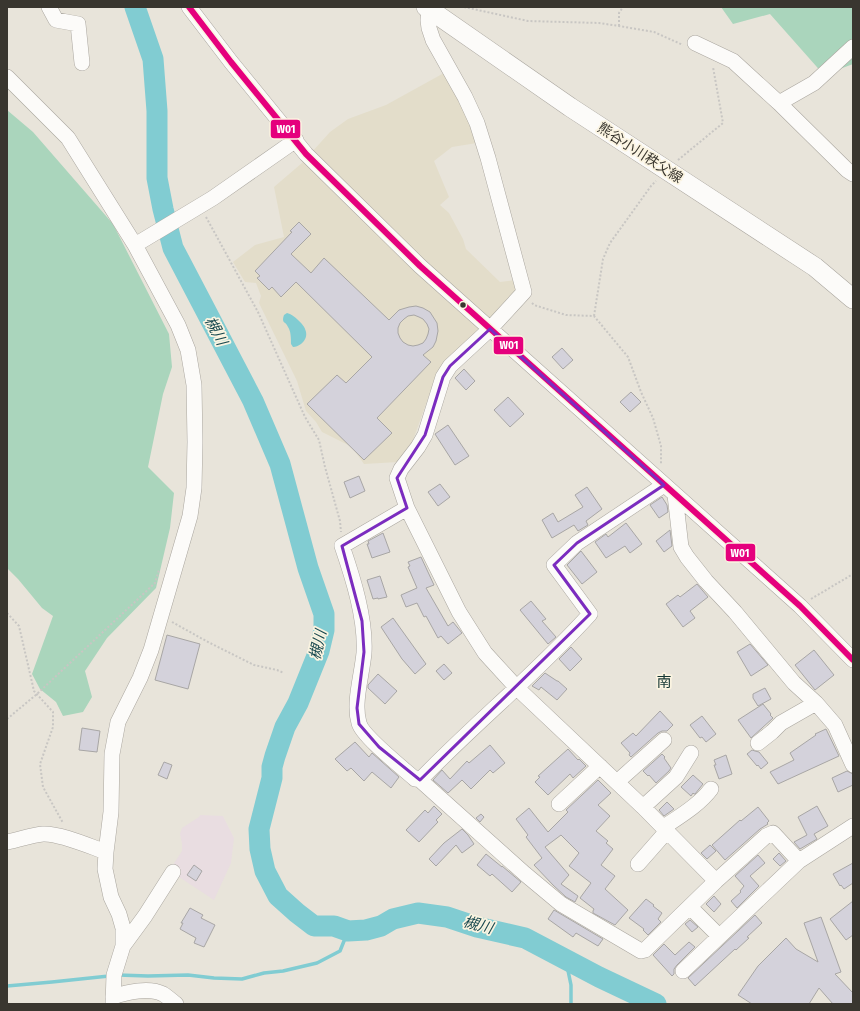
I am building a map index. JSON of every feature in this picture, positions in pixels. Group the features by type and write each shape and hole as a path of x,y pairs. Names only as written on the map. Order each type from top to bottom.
{"main road":[{"name":"熊谷小川秩父線","path":"428,8 570,107 815,267 853,299"}],"street":[{"path":"50,7 56,20 78,24 82,63"},
{"path":"188,7 306,154 420,266 800,606 853,660"},
{"path":"428,8 429,28 433,40 465,98 486,151 524,292 490,329 450,366 443,378 425,435 418,447 401,469 397,478 406,508 459,612 485,653 517,688 643,807 716,880"},
{"path":"691,45 733,61 779,103 847,170 853,174"},
{"path":"779,103 814,82 853,47"},
{"path":"7,77 68,138 139,243 186,344 194,385 196,442 194,488 190,516 150,650 140,678 118,722 112,754 111,812 105,869 111,897 119,914 123,928 124,946"},
{"path":"139,243 213,198 296,140"},
{"path":"420,780 517,688 570,636 590,614 554,565 577,543 664,485"},
{"path":"664,485 681,547 687,557 794,683 816,703 835,725 853,765"},
{"path":"406,508 342,546 351,573 362,621 364,652 357,708 359,724 379,747 415,779 420,780 525,874 561,904 641,951 645,950 716,880 766,836 773,833 799,861"},
{"path":"758,743 781,723 816,703"},
{"path":"617,782 664,740"},
{"path":"643,807 676,777 691,754"},
{"path":"559,804 600,766"},
{"path":"638,864 665,829 698,802 711,789"},
{"path":"683,971 799,861 853,826"},
{"path":"7,842 28,836 44,834 55,835 106,852"},
{"path":"113,1001 114,975 124,946 173,872"},
{"path":"690,907 719,936"},
{"path":"113,1001 128,992 154,991 163,994 176,1004"}],"path":[{"path":"464,7 528,21 599,23 620,26 654,32 691,45"},
{"path":"620,26 619,13 623,7"},
{"path":"197,207 258,312 305,417 319,440 340,521 342,546"},
{"path":"524,292 534,305 566,315 594,316 628,357 641,392 653,418 662,446 664,485"},
{"path":"7,719 37,694 155,583 160,569"},
{"path":"800,606 853,574"},
{"path":"7,614 19,626 34,691 53,712 53,727 40,764 44,787 74,841"},
{"path":"159,619 173,622 208,642 254,665 284,673"}],"highlighted area":[{"path":"490,329 664,485 577,543 554,565 590,614 420,780 379,747 359,724 357,708 364,652 362,621 342,546 407,508 397,478 425,435 443,377 450,366"}],"shaded area":[{"path":"444,73 465,108 477,143 452,147 434,161 449,197 440,205 449,213 463,239 466,249 500,282 517,280 520,292 443,363 431,390 412,443 398,462 364,464 352,447 322,432 316,422 306,411 297,381 259,303 261,296 256,283 245,282 233,262 255,245 284,237 274,187 302,163 330,132 348,119 386,105"},
{"path":"200,815 223,816 234,838 231,863 214,900 176,875 171,868 182,851 180,834 182,828"}],"green space":[{"path":"721,7 853,7 853,64 824,75 770,14 733,24"},
{"path":"7,110 33,132 113,224 169,334 172,367 163,394 148,467 174,493 170,528 156,588 107,638 85,671 92,697 83,712 63,716 56,702 40,689 32,674 53,616 42,608 7,568"}],"water":[{"path":"287,313 301,322 306,331 306,338 296,347 293,347 291,344 290,331 283,321 284,315"}],"building":[{"path":"299,222 311,234 291,254 311,273 324,258 389,320 399,310 416,306 430,312 437,323 438,331 436,341 433,347 423,355 431,362 377,418 392,433 364,460 307,404 337,375 346,383 372,357 296,282 281,297 272,287 269,290 257,278 260,276 255,271 292,232 290,231","holes":["414,315 423,319 429,329 423,343 413,346 403,342 398,333 398,328 404,319 408,316"]},
{"path":"562,348 573,360 563,369 552,357"},
{"path":"464,369 475,381 466,390 455,378"},
{"path":"631,392 641,402 630,412 620,402"},
{"path":"508,397 524,414 510,427 494,410"},
{"path":"448,425 469,456 455,465 435,434"},
{"path":"359,476 365,491 350,498 344,482"},
{"path":"440,484 450,497 438,506 428,492"},
{"path":"587,487 602,509 586,521 588,525 578,531 574,525 552,538 542,520 553,513 558,522 583,507 575,495"},
{"path":"662,497 667,505 668,512 659,518 650,505"},
{"path":"626,523 642,544 630,553 625,546 606,558 595,542 606,534 608,537"},
{"path":"670,530 672,546 664,552 656,541"},
{"path":"383,533 390,552 372,558 367,544 369,544 368,541"},
{"path":"581,551 597,572 582,584 567,565"},
{"path":"421,557 434,585 426,588 448,626 453,622 462,633 448,644 441,636 438,638 426,616 424,617 417,603 406,607 401,595 417,588 408,567 410,566 408,562"},
{"path":"380,576 387,597 373,599 367,580"},
{"path":"697,584 708,597 690,611 695,618 683,627 666,604 678,595 680,597"},
{"path":"531,601 546,619 542,621 556,637 548,644 520,610"},
{"path":"393,618 426,664 415,674 402,659 381,627"},
{"path":"167,635 200,644 188,689 155,680"},
{"path":"750,644 768,665 751,676 737,652"},
{"path":"571,647 582,659 570,671 559,659"},
{"path":"814,650 834,675 815,690 795,665"},
{"path":"444,664 452,673 444,680 436,671"},
{"path":"545,673 567,689 557,700 541,687 539,690 532,686"},
{"path":"378,674 397,691 385,704 368,688 368,685"},
{"path":"765,688 771,699 758,706 753,698 753,694"},
{"path":"763,704 773,718 751,738 738,720"},
{"path":"660,711 673,725 667,731 658,733 631,757 629,755 630,753 621,743 633,733 636,736"},
{"path":"702,716 716,734 706,742 702,737 700,738 690,725"},
{"path":"82,728 100,731 97,752 79,750"},
{"path":"826,729 839,756 778,784 770,772 794,760 790,753 816,735 815,734"},
{"path":"355,742 369,757 372,753 399,777 391,788 372,772 364,781 351,768 347,771 335,759"},
{"path":"490,745 505,763 493,773 490,770 471,789 462,780 448,793 433,780 442,770 450,779 467,761 469,763"},
{"path":"568,749 586,766 573,778 570,774 548,795 535,782 540,777 538,776"},
{"path":"752,750 759,752 768,763 761,769 747,754"},
{"path":"662,754 671,768 656,783 643,771"},
{"path":"726,755 732,774 719,779 714,765 716,765 714,760"},
{"path":"164,762 172,765 167,779 158,775"},
{"path":"847,771 853,774 853,785 838,792 832,778"},
{"path":"693,775 703,784 695,794 693,793 691,796 681,787"},
{"path":"598,780 611,793 598,805 610,816 596,831 608,841 606,843 613,849 601,865 615,876 605,889 628,910 615,925 593,913 594,909 580,898 591,883 569,866 579,853 561,835 545,847 569,875 561,884 578,896 575,902 566,897 534,865 542,858 526,837 528,835 516,819 529,808 548,832 568,812 566,810"},
{"path":"667,802 674,809 664,816 659,810"},
{"path":"434,806 442,814 436,820 438,822 419,842 406,830 425,810 428,813"},
{"path":"817,806 828,826 814,834 817,839 800,849 794,842 807,835 798,817"},
{"path":"758,807 769,821 767,823 768,824 760,829 725,860 712,845 740,820 741,821"},
{"path":"481,814 484,817 480,822 476,818"},
{"path":"462,829 474,844 462,853 456,845 436,866 429,859 444,843"},
{"path":"710,845 716,851 707,859 701,853"},
{"path":"779,853 786,861 780,866 773,859"},
{"path":"486,854 521,882 512,892 492,874 490,876 477,865"},
{"path":"758,855 765,863 750,876 759,886 737,908 731,901 741,892 740,891 744,886 735,876"},
{"path":"853,863 853,883 844,889 841,885 840,886 833,874"},
{"path":"194,865 202,871 196,881 187,875"},
{"path":"714,896 721,904 714,912 706,904"},
{"path":"646,899 662,913 658,919 661,922 648,935 643,930 644,929 629,918"},
{"path":"853,901 853,935 846,940 830,919"},
{"path":"190,908 203,915 201,918 215,925 204,947 194,943 196,938 180,929 183,923 181,923"},
{"path":"554,910 603,939 598,946 576,933 573,937 548,919"},
{"path":"755,915 762,923 747,937 749,938 695,986 688,978"},
{"path":"821,917 841,972 835,974 853,993 853,1004 833,1004 819,988 809,1004 752,1004 738,995 758,966 786,938 796,949 818,962 804,923"},
{"path":"690,920 698,927 692,932 685,924"},
{"path":"689,942 695,947 677,965 672,976 653,955 664,944 675,955"}],"waterway":[{"name":"槻川","path":"135,7 153,59 157,111 157,178 173,248 253,401 280,464 308,568 324,614 324,630 319,651 298,703 285,727 275,756 272,767 272,778 259,829 260,849 265,871 278,896 314,926 334,926 348,931 366,930 381,926 393,919 418,913 447,917 477,927 525,938 599,977 656,1004"},
{"path":"118,975 188,975 242,979 264,973 283,971 317,963 340,951 348,931"},
{"path":"566,961 571,985 571,1004"},
{"path":"7,986 109,976"}],"transit line":[{"name":"W01","path":"189,7 231,62 306,154 420,266 800,606 853,660"}],"district":[{"name":"南","path":"664,682"}]}
